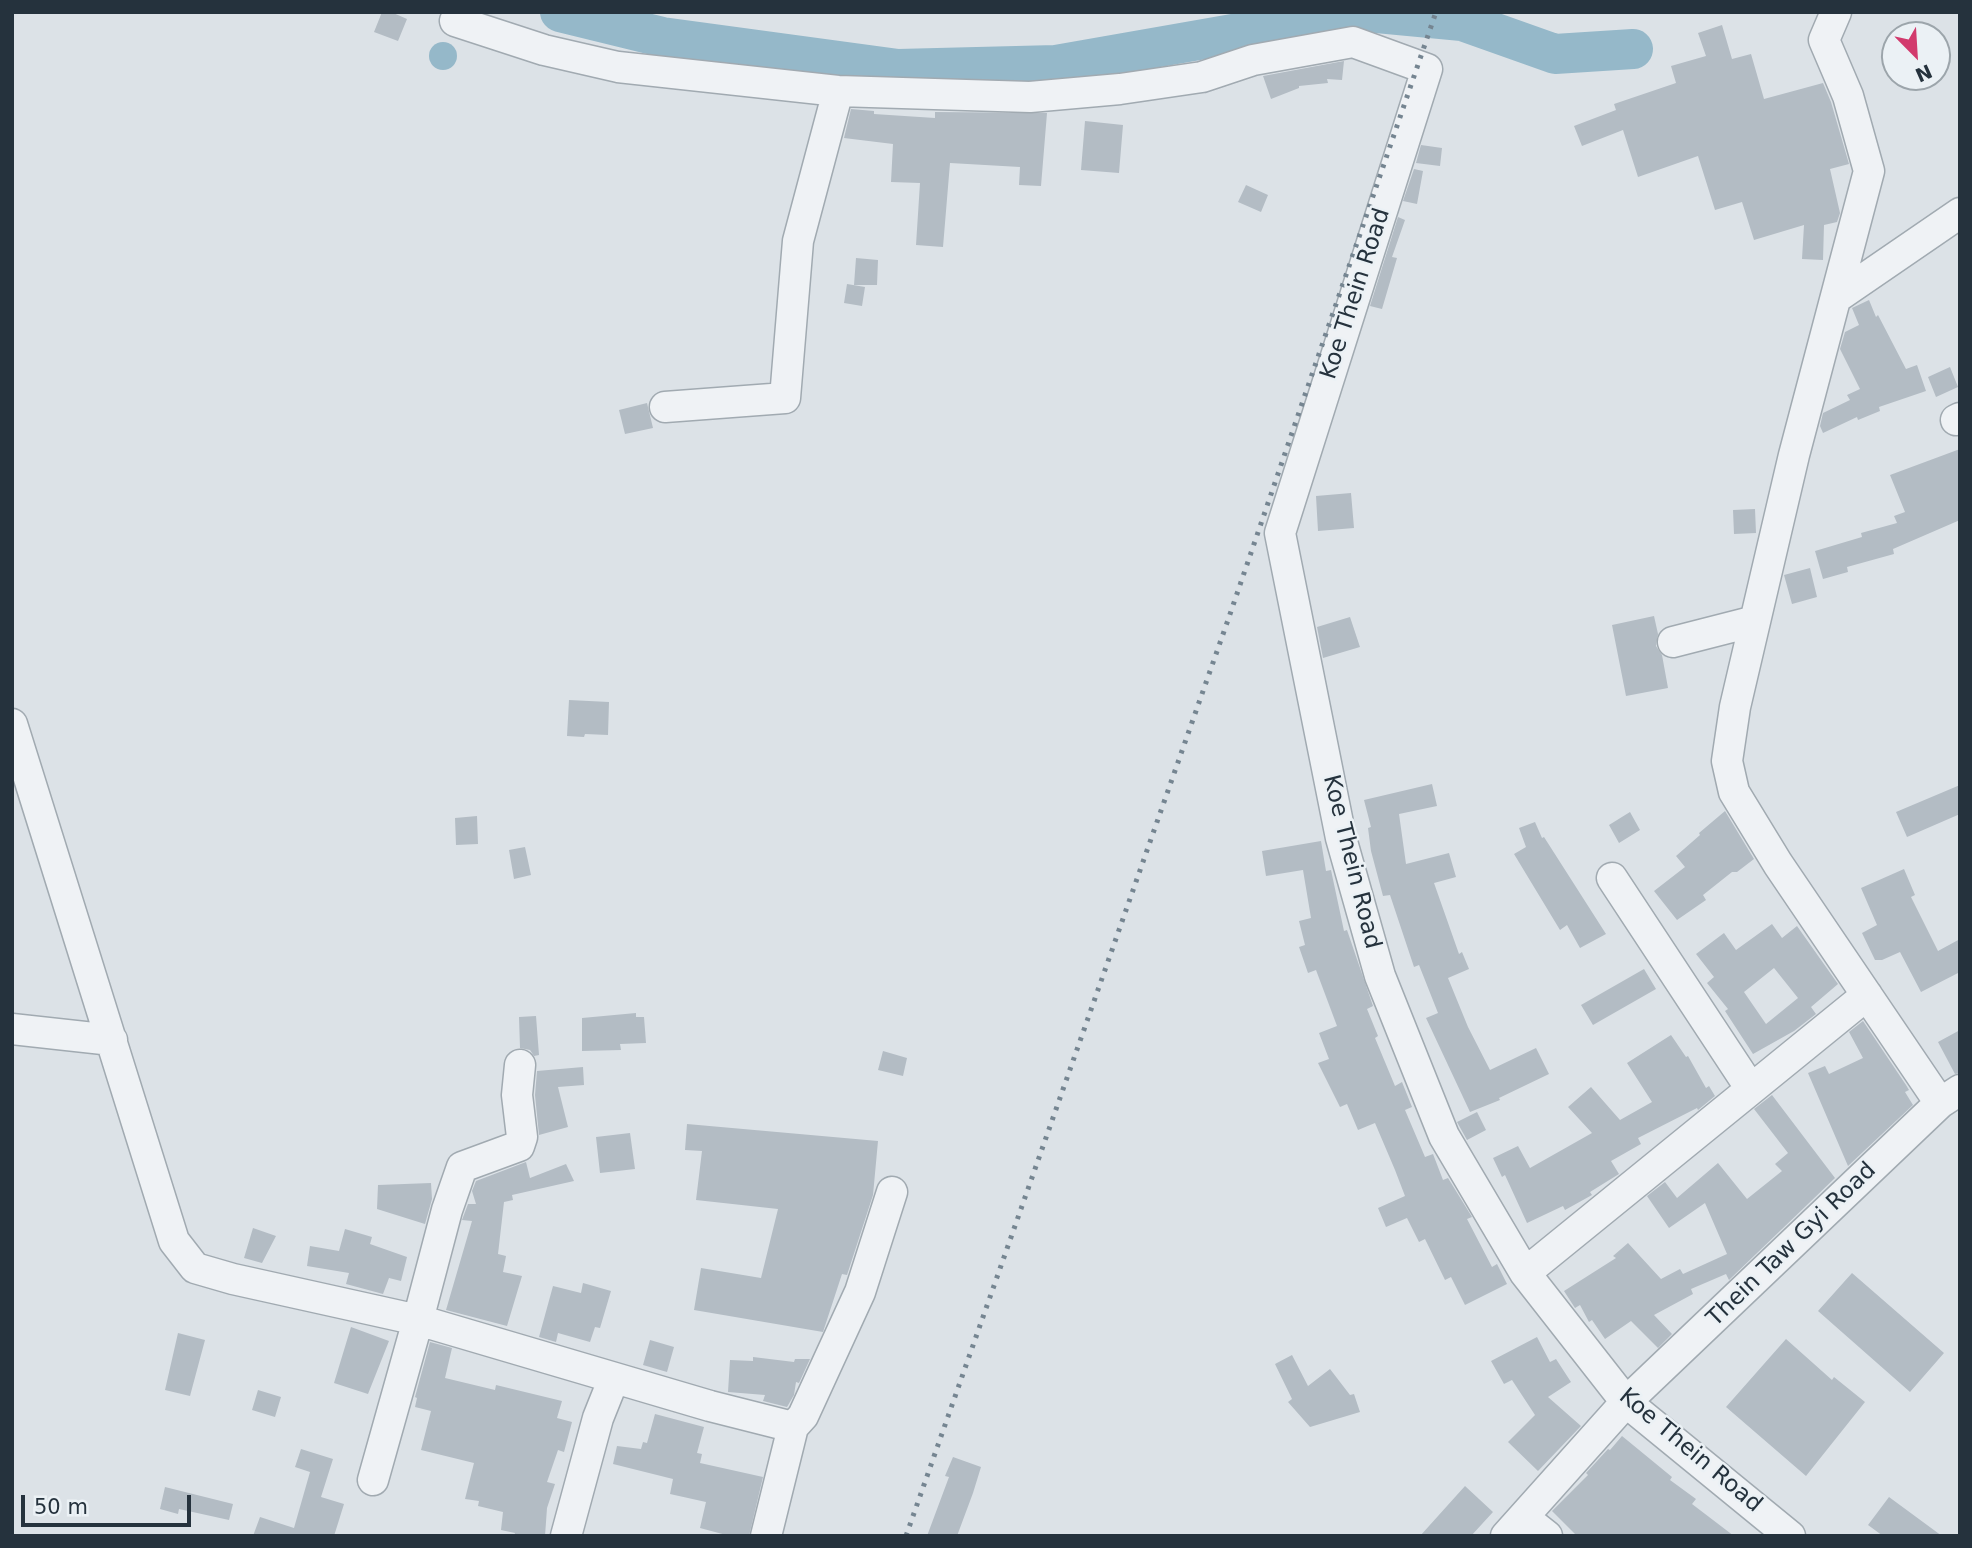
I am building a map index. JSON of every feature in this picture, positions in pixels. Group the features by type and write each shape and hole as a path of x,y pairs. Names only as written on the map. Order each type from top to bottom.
{"street":[{"path":"1836,12 1825,40 1848,96 1869,170 1794,454 1735,707 1727,761 1734,792 1778,864 1867,995 1950,1097"},
{"path":"455,21 544,50 618,67 838,91 798,241 785,398 666,407"},
{"name":"Koe Thein Road","path":"838,91 1030,97 1120,89 1202,77 1253,61 1353,42 1427,69 1280,533 1341,838 1380,976 1444,1136 1525,1273 1626,1402 1790,1536"},
{"path":"1836,298 1960,213"},
{"path":"1674,642 1755,621"},
{"path":"12,724 174,1241 195,1268 418,1320 710,1406 793,1427"},
{"path":"1612,878 1751,1089"},
{"path":"1525,1273 1867,995"},
{"path":"12,1029 112,1040"},
{"path":"373,1480 447,1210 462,1167 519,1146 522,1137 517,1095 520,1065"},
{"name":"Thein Taw Gyi Road","path":"1515,1526 1626,1402 1950,1097"},
{"path":"766,1536 793,1427 803,1416 860,1292 892,1192"},
{"path":"566,1536 598,1418 614,1378"},
{"path":"1515,1526 1547,1536"}],"water":[{"path":"443,42 453,46 457,56 453,66 443,70 433,66 429,56 433,46"}],"building":[{"path":"382,12 391,12 407,19 398,41 374,32"},
{"path":"1722,25 1732,59 1751,54 1764,99 1823,83 1849,164 1830,169 1840,213 1837,222 1824,225 1823,260 1802,259 1804,225 1754,240 1742,202 1715,210 1698,156 1638,177 1623,130 1582,146 1574,126 1616,110 1614,104 1676,83 1671,66 1706,56 1698,33"},
{"path":"1344,61 1342,80 1327,79 1328,83 1299,86 1271,99 1263,76"},
{"path":"851,109 874,111 874,114 935,118 935,112 1047,113 1041,186 1019,185 1020,167 950,163 943,247 916,245 920,183 891,182 893,144 844,138"},
{"path":"1085,121 1123,125 1119,173 1081,170"},
{"path":"1421,145 1442,148 1440,166 1416,163"},
{"path":"1414,169 1423,171 1417,204 1403,201"},
{"path":"1246,185 1268,195 1261,212 1238,202"},
{"path":"1398,217 1405,220 1392,257 1397,258 1382,309 1370,306"},
{"path":"856,258 878,260 877,285 854,285"},
{"path":"847,284 865,287 862,306 844,303"},
{"path":"1869,300 1906,369 1917,365 1926,391 1879,407 1880,411 1858,420 1857,417 1823,433 1820,426 1823,413 1850,400 1847,395 1860,389 1840,349 1845,332 1859,325 1852,308"},
{"path":"1950,367 1958,387 1936,397 1928,377"},
{"path":"647,403 653,428 625,434 619,410"},
{"path":"1960,449 1960,520 1893,549 1894,554 1847,567 1848,572 1823,579 1815,551 1862,537 1861,533 1897,523 1894,516 1905,512 1890,475"},
{"path":"1351,493 1354,528 1318,531 1316,496"},
{"path":"1755,509 1756,533 1734,534 1733,510"},
{"path":"1810,568 1817,597 1792,604 1784,575"},
{"path":"1654,616 1658,634 1656,646 1662,655 1668,688 1626,696 1612,625"},
{"path":"1350,617 1360,647 1323,658 1317,627"},
{"path":"569,700 609,702 608,735 567,736"},
{"path":"1432,784 1437,806 1399,814 1406,864 1449,853 1456,877 1434,883 1459,954 1462,952 1469,969 1448,978 1468,1027 1490,1070 1536,1048 1549,1074 1499,1098 1500,1100 1470,1112 1426,1018 1438,1013 1419,965 1414,967 1390,895 1383,896 1371,851 1368,828 1371,827 1364,800"},
{"path":"1960,785 1960,814 1907,837 1896,812"},
{"path":"1725,811 1754,859 1737,872 1732,872 1703,895 1706,900 1677,920 1654,891 1685,867 1676,856"},
{"path":"1630,812 1640,830 1619,843 1609,825"},
{"path":"477,816 478,844 456,845 455,818"},
{"path":"1535,822 1542,838 1544,837 1606,934 1580,948 1567,925 1560,930 1514,854 1526,847 1519,828"},
{"path":"1321,841 1326,871 1331,870 1344,931 1347,930 1373,1006 1367,1009 1378,1036 1375,1038 1395,1086 1402,1082 1412,1107 1405,1110 1425,1157 1433,1154 1443,1180 1448,1178 1472,1217 1467,1219 1492,1267 1497,1264 1507,1284 1465,1305 1451,1277 1445,1280 1425,1239 1419,1242 1407,1218 1386,1227 1378,1208 1405,1196 1395,1170 1375,1123 1358,1130 1347,1104 1340,1107 1318,1063 1329,1059 1319,1033 1337,1026 1316,970 1308,973 1299,947 1305,945 1299,921 1311,918 1303,870 1266,876 1262,851"},
{"path":"525,847 531,875 514,879 509,850"},
{"path":"1904,869 1915,895 1911,897 1938,951 1960,939 1960,972 1921,992 1900,952 1882,960 1875,960 1862,933 1877,925 1861,888"},
{"path":"1772,924 1782,938 1797,926 1838,984 1811,1007 1816,1014 1794,1031 1753,1054 1725,1011 1728,1009 1707,983 1714,977 1696,954 1724,933 1736,950","holes":["1774,968 1798,998 1766,1024 1744,992"]},
{"path":"1644,969 1656,989 1593,1025 1581,1005"},
{"path":"636,1013 636,1017 644,1017 646,1043 620,1044 621,1050 582,1051 582,1018"},
{"path":"536,1016 539,1055 534,1056 530,1050 520,1048 519,1017"},
{"path":"1863,1021 1909,1090 1905,1092 1913,1105 1848,1166 1808,1073 1825,1066 1829,1074 1863,1058 1849,1032"},
{"path":"1960,1030 1960,1073 1955,1074 1938,1042"},
{"path":"1671,1035 1686,1057 1688,1056 1706,1088 1709,1086 1715,1096 1698,1110 1697,1108 1638,1138 1641,1144 1611,1161 1619,1174 1590,1192 1592,1195 1565,1210 1563,1206 1527,1223 1505,1175 1502,1177 1493,1158 1518,1146 1530,1168 1592,1133 1568,1107 1591,1087 1620,1120 1652,1102 1627,1063"},
{"path":"883,1051 907,1058 903,1076 878,1070"},
{"path":"583,1067 584,1085 558,1087 568,1127 539,1135 535,1095 537,1071"},
{"path":"1772,1095 1835,1178 1729,1280 1726,1274 1691,1289 1693,1294 1654,1315 1672,1334 1658,1348 1631,1321 1605,1339 1592,1320 1589,1322 1580,1305 1575,1308 1564,1291 1616,1258 1613,1256 1628,1243 1661,1279 1680,1269 1683,1274 1727,1254 1705,1203 1669,1228 1647,1196 1665,1182 1677,1198 1718,1163 1747,1199 1782,1171 1775,1164 1788,1153 1754,1109"},
{"path":"1477,1112 1486,1130 1467,1140 1457,1122"},
{"path":"687,1124 878,1141 873,1195 847,1275 842,1274 823,1332 694,1310 701,1268 761,1278 778,1209 696,1200 702,1151 685,1150"},
{"path":"630,1133 635,1169 600,1173 596,1137"},
{"path":"526,1162 530,1178 566,1164 574,1181 512,1195 513,1200 504,1202 498,1254 506,1256 503,1272 522,1276 507,1326 446,1310 472,1221 462,1220 468,1204 476,1204 472,1191 476,1181"},
{"path":"431,1183 432,1199 425,1224 377,1209 378,1185"},
{"path":"253,1228 276,1236 262,1263 244,1258"},
{"path":"345,1229 372,1237 370,1244 407,1257 401,1281 389,1278 383,1294 346,1284 349,1273 307,1266 310,1246 339,1251"},
{"path":"1852,1273 1944,1353 1910,1392 1818,1311"},
{"path":"583,1283 611,1291 600,1328 595,1327 590,1342 558,1333 556,1342 539,1337 553,1286 581,1293"},
{"path":"351,1327 389,1341 368,1394 334,1383"},
{"path":"178,1333 205,1340 190,1396 165,1390"},
{"path":"1537,1337 1550,1362 1556,1359 1571,1382 1548,1397 1581,1426 1538,1471 1508,1442 1535,1415 1512,1380 1504,1384 1491,1361"},
{"path":"1786,1339 1832,1380 1834,1377 1865,1402 1806,1476 1726,1407"},
{"path":"650,1340 674,1347 667,1372 643,1365"},
{"path":"430,1342 452,1348 445,1378 495,1390 496,1385 562,1401 557,1418 572,1422 564,1452 558,1450 547,1482 555,1484 547,1508 545,1536 514,1536 515,1533 501,1530 503,1512 478,1506 479,1501 465,1499 474,1463 421,1450 431,1411 415,1407 415,1397"},
{"path":"1292,1355 1308,1386 1330,1369 1350,1395 1354,1394 1360,1412 1310,1427 1288,1402 1292,1399 1275,1364"},
{"path":"753,1357 794,1362 795,1359 810,1359 799,1383 796,1382 794,1395 787,1407 763,1401 765,1395 728,1392 730,1360 753,1361"},
{"path":"258,1390 281,1397 275,1417 252,1410"},
{"path":"655,1414 704,1427 697,1453 702,1454 700,1463 763,1477 749,1536 730,1536 700,1528 706,1502 670,1494 673,1479 613,1464 617,1446 641,1449 643,1442 647,1443"},
{"path":"1622,1436 1672,1477 1670,1480 1696,1499 1692,1504 1734,1536 1577,1536 1552,1511"},
{"path":"301,1449 333,1459 321,1497 344,1504 334,1536 253,1536 260,1517 294,1528 310,1472 295,1467"},
{"path":"953,1457 981,1467 973,1493 957,1536 927,1536 949,1477 945,1476"},
{"path":"1465,1486 1493,1512 1471,1536 1420,1536"},
{"path":"165,1487 233,1504 229,1520 179,1509 178,1514 160,1509"},
{"path":"1889,1497 1942,1536 1883,1536 1868,1525"}],"waterway":[{"path":"560,12 662,37 898,69 1056,65 1307,21 1377,13 1462,21 1555,54 1633,49"}],"railway":[{"path":"906,1536 1228,620 1436,12"}]}
